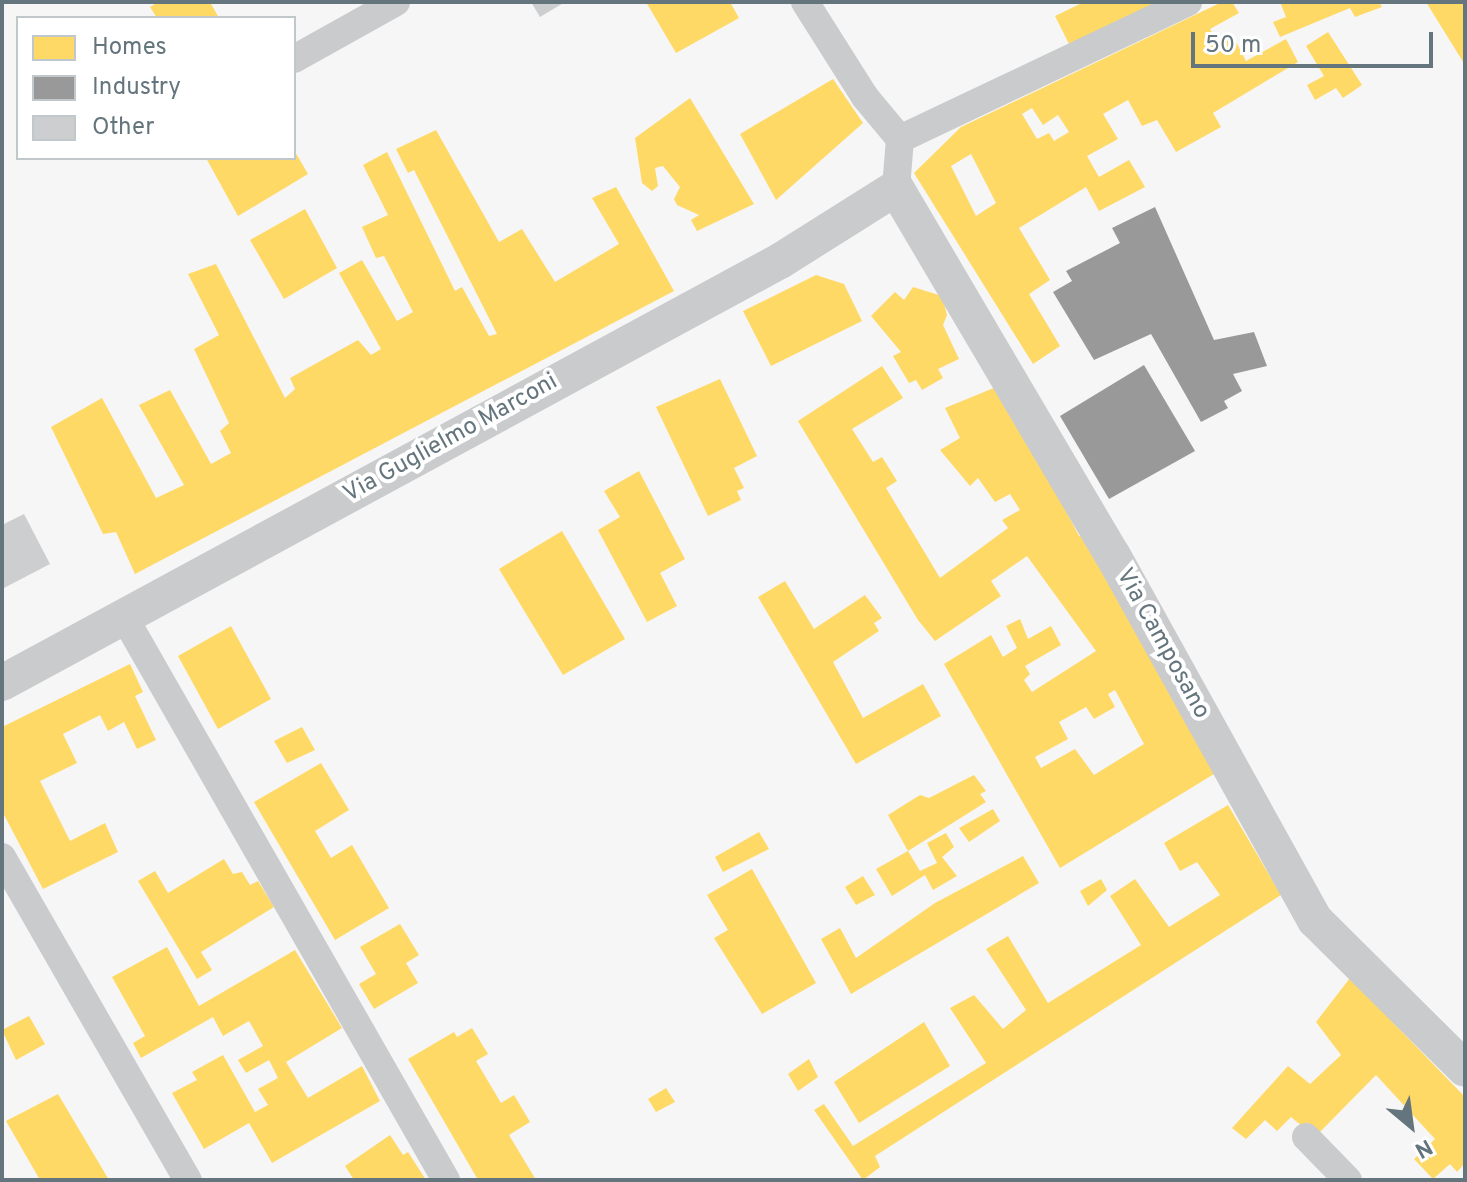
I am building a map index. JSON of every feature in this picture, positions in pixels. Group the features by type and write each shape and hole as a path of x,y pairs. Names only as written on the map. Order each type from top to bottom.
{"street":[{"path":"296,58 396,2"},
{"path":"805,2 865,97 900,139 896,188"},
{"path":"900,139 1188,2"},
{"name":"Via Guglielmo Marconi","path":"2,683 780,261 896,188"},
{"name":"Via Camposano","path":"896,188 1112,554 1315,920 1465,1069"},
{"path":"123,615 446,1180"},
{"path":"2,857 188,1180"},
{"path":"1306,1137 1348,1180"}],"building: Homes":[{"path":"158,2 210,2 218,16 156,16 150,7"},
{"path":"646,2 730,2 739,18 676,53"},
{"path":"1084,2 1165,2 1070,46 1055,16"},
{"path":"1222,2 1232,2 1239,13 1210,29 1217,41 1232,34 1246,61 1286,39 1298,62 1213,113 1221,127 1176,152 1157,120 1142,126 1128,100 1103,114 1118,139 1087,156 1099,177 1129,160 1145,187 1099,211 1086,187 1019,228 1050,280 1029,294 1060,346 1033,364 914,173 961,127","holes":["1032,108 1043,125 1058,115 1069,132 1054,141 1049,133 1037,139 1022,114","971,154 996,203 976,216 951,166"]},
{"path":"1280,2 1379,2 1382,7 1355,17 1350,8 1280,37 1273,22 1286,17"},
{"path":"1426,2 1465,2 1465,65"},
{"path":"1328,32 1362,85 1343,98 1336,88 1315,100 1307,85 1324,76 1306,46"},
{"path":"833,79 863,123 776,200 740,134"},
{"path":"690,98 754,204 697,231 691,220 699,215 677,205 674,199 680,187 663,166 655,168 658,186 652,191 642,183 635,138"},
{"path":"436,130 499,242 522,229 555,282 619,244 592,198 616,187 674,291 135,574 116,532 103,534 51,427 102,398 156,498 184,485 139,405 170,390 211,464 231,453 220,431 229,423 194,349 219,335 188,274 216,264 285,398 295,389 290,378 358,340 371,355 381,349 339,273 362,260 397,321 413,312 384,256 376,258 362,227 388,215 363,165 387,152 455,291 462,287 489,336 497,334 414,170 408,173 396,149"},
{"path":"296,153 308,174 238,216 207,160 296,160"},
{"path":"305,209 337,268 284,299 250,240"},
{"path":"816,275 844,284 862,321 771,366 743,311"},
{"path":"913,287 942,296 947,315 943,325 959,359 938,369 943,378 922,390 916,380 909,383 893,356 901,352 871,316 895,292 904,300"},
{"path":"882,366 903,398 852,429 873,462 882,457 897,481 886,488 940,578 1008,528 1002,520 1020,510 1010,494 995,502 978,478 970,486 940,450 960,438 945,408 1001,385 1079,536 1088,533 1214,774 1060,868 944,664 991,635 1003,657 1017,648 1006,626 1020,619 1028,639 1051,626 1061,645 1025,666 1030,674 1024,680 1032,692 1096,651 1027,556 991,581 1001,596 935,641 918,620 798,421","holes":["1115,690 1144,744 1094,775 1075,749 1041,768 1035,757 1068,739 1059,722 1086,707 1094,719 1115,707 1108,694"]},
{"path":"720,379 757,456 734,468 744,488 737,491 741,500 708,516 656,407"},
{"path":"639,471 685,559 660,573 677,606 647,622 598,530 620,517 604,491"},
{"path":"562,531 625,639 563,675 499,569"},
{"path":"785,581 814,629 865,595 882,618 874,623 879,631 833,662 863,718 923,684 941,716 856,764 758,597"},
{"path":"231,626 271,699 218,729 178,656"},
{"path":"130,664 143,692 135,696 156,740 137,749 124,722 108,731 100,715 63,734 77,763 40,781 70,841 105,823 118,852 43,889 2,811 2,727"},
{"path":"302,727 315,750 287,763 274,741"},
{"path":"321,763 349,810 315,831 331,858 352,845 389,908 335,940 254,802"},
{"path":"974,775 986,791 980,794 986,802 908,851 888,815 920,795 929,798"},
{"path":"1228,805 1281,895 875,1156 880,1167 863,1180 814,1110 824,1104 853,1146 986,1063 950,1008 974,995 1003,1029 1026,1010 986,949 1008,936 1048,1003 1141,945 1110,896 1135,879 1169,927 1220,895 1197,862 1180,871 1164,843"},
{"path":"993,809 1000,821 969,842 959,828"},
{"path":"759,832 769,849 723,872 715,857"},
{"path":"946,833 954,847 942,857 957,876 933,890 925,875 892,896 876,869 908,851 920,871 937,863 927,843"},
{"path":"1023,856 1039,883 851,994 821,939 840,928 856,958 935,903"},
{"path":"224,859 233,874 242,872 250,885 258,881 274,907 201,952 212,970 197,979 138,881 155,871 168,893"},
{"path":"752,869 816,983 762,1014 714,938 728,930 707,895"},
{"path":"863,876 875,895 856,905 845,887"},
{"path":"1101,879 1107,890 1088,906 1080,891"},
{"path":"400,924 419,955 406,963 418,983 374,1009 359,984 376,974 360,947"},
{"path":"167,947 199,1006 295,950 342,1028 286,1062 308,1098 362,1066 380,1101 272,1163 249,1123 204,1149 172,1093 197,1080 192,1072 223,1055 255,1112 268,1105 258,1089 278,1078 269,1060 246,1073 238,1060 263,1046 249,1021 223,1036 213,1017 141,1058 133,1043 145,1036 112,977"},
{"path":"1350,978 1465,1097 1465,1163 1457,1172 1450,1164 1433,1179 1414,1159 1435,1139 1376,1075 1315,1137 1291,1117 1277,1131 1265,1120 1246,1139 1232,1128 1288,1066 1310,1084 1341,1055 1316,1022"},
{"path":"29,1016 45,1044 16,1060 2,1030"},
{"path":"924,1022 950,1066 859,1123 834,1082"},
{"path":"472,1028 488,1054 476,1061 501,1103 514,1095 530,1122 509,1135 536,1180 478,1180 408,1059 454,1032 457,1037"},
{"path":"809,1059 818,1077 798,1091 788,1074"},
{"path":"666,1088 675,1102 656,1112 648,1099"},
{"path":"58,1094 109,1180 40,1180 6,1121"},
{"path":"390,1135 403,1155 408,1152 426,1180 354,1180 345,1166"}],"building: Industry":[{"path":"1155,207 1214,340 1254,332 1267,366 1233,374 1242,391 1224,401 1228,408 1201,422 1151,334 1094,360 1053,292 1072,281 1066,271 1120,243 1112,228"},
{"path":"1144,365 1195,451 1109,499 1060,416"}],"building: Other":[{"path":"531,2 565,2 540,17"},
{"path":"24,514 50,564 2,589 2,525"}]}
